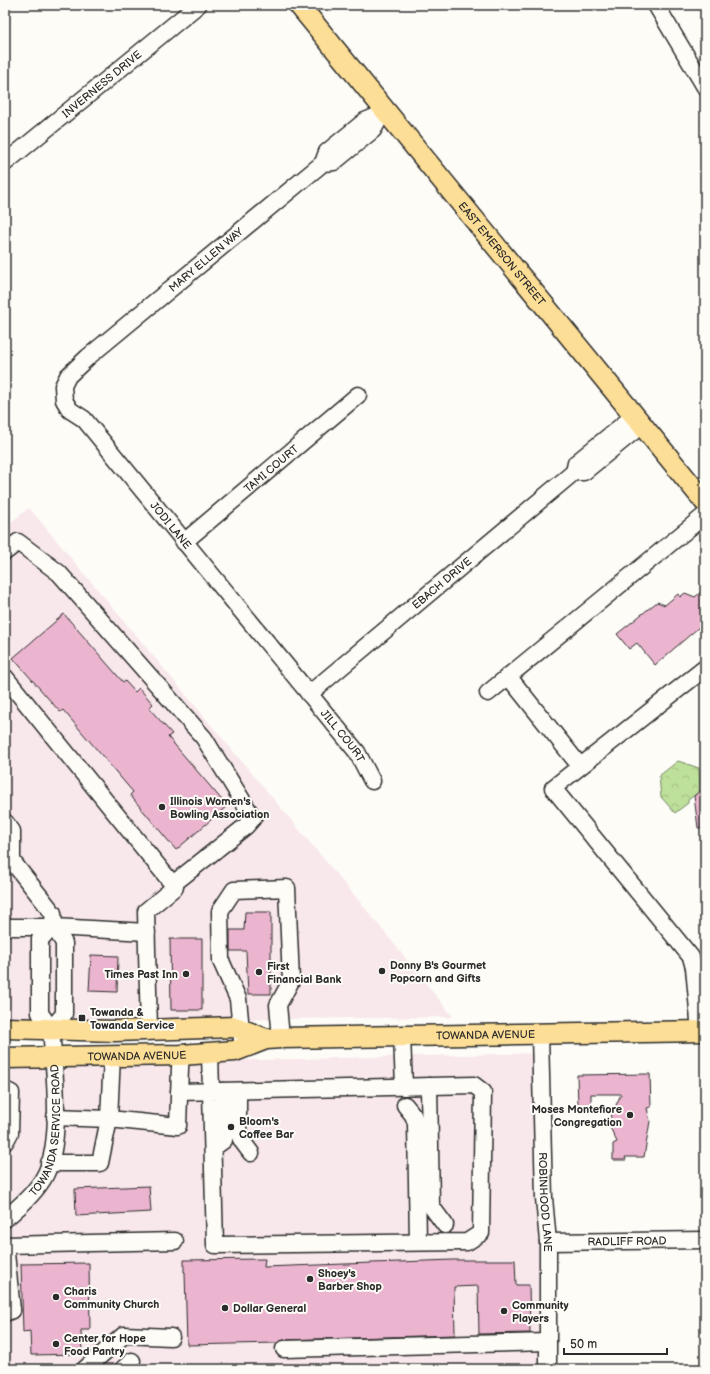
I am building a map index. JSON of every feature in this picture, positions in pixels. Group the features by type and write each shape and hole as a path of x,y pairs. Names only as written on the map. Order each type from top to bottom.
{"main road":[{"name":"EAST EMERSON STREET","path":"299,5 384,113 636,422 705,502"},
{"name":"TOWANDA AVENUE","path":"5,1028 115,1031 235,1027 242,1039"},
{"name":"TOWANDA AVENUE","path":"242,1039 703,1031"},
{"name":"TOWANDA AVENUE","path":"5,1058 181,1054 235,1051 242,1039"}],"street":[{"name":"INVERNESS DRIVE","path":"5,163 198,5"},
{"path":"656,5 705,87"},
{"name":"MARY ELLEN WAY","path":"88,358 323,163 334,162 367,135 373,130 384,113"},
{"name":"JODI LANE","path":"88,358 68,376 63,386 64,400 70,410 84,419 309,694"},
{"name":"TAMI COURT","path":"184,542 358,395"},
{"name":"EBACH DRIVE","path":"309,694 574,472 576,463 625,423 636,422"},
{"path":"488,693 705,515"},
{"path":"5,552 18,542 59,573 204,738 253,818 246,826 173,884"},
{"path":"703,1031 694,968 691,957 553,788 705,668"},
{"path":"508,676 580,766"},
{"path":"5,677 175,887 146,910 149,1030"},
{"name":"JILL COURT","path":"309,694 357,752 372,781"},
{"path":"5,822 12,831 8,859 53,913 54,927 64,943 64,1014 51,1029 40,1013 40,939 54,927"},
{"path":"242,1039 238,999 221,961 220,911 234,890 287,888 291,981 278,1005 273,1038"},
{"path":"5,927 54,927 147,932"},
{"name":"TOWANDA SERVICE ROAD","path":"5,1219 30,1198 44,1178 54,1150 55,1117 51,1029"},
{"name":"ROBINHOOD LANE","path":"540,1034 544,1198 548,1242 548,1369"},
{"path":"402,1036 404,1087"},
{"path":"210,1053 238,1132 242,1141 251,1153"},
{"path":"55,1117 178,1126 181,1054"},
{"path":"49,1163 100,1163 109,1120 112,1056"},
{"path":"179,1092 474,1085 482,1092 481,1233 467,1242 215,1245 213,1148 224,1091"},
{"path":"429,1086 431,1206 445,1226"},
{"path":"5,1090 11,1093 10,1133 5,1142"},
{"path":"405,1106 413,1115 416,1123 418,1242"},
{"name":"RADLIFF ROAD","path":"548,1242 705,1240"},
{"path":"5,1314 12,1310 5,1244 175,1241"},
{"path":"85,1369 124,1335 171,1337"},
{"path":"284,1349 548,1342"}],"shaded area":[{"path":"29,508 364,907 453,1017 5,1022 5,527"},
{"path":"548,1053 555,1369 12,1369 5,1340 5,1066"}],"green space":[{"path":"678,761 699,768 700,791 675,813 661,797 659,776"}],"building":[{"path":"705,589 705,622 655,665 637,643 629,649 617,634 657,602 665,605 678,594 680,597 685,593 695,597"},
{"path":"64,614 123,682 125,681 135,692 139,688 153,704 149,708 172,734 168,737 227,806 176,850 130,795 133,792 63,710 60,712 13,658"},
{"path":"705,787 705,828 698,828 694,796"},
{"name":"First Financial Bank","path":"245,912 271,912 271,994 248,994 246,951 230,951 230,930 244,930"},
{"name":"Times Past Inn","path":"170,939 202,939 202,1010 171,1010"},
{"path":"91,955 118,956 117,992 89,991"},
{"name":"Moses Montefiore Congregation","path":"650,1074 651,1107 647,1108 650,1121 644,1157 625,1157 626,1160 613,1160 613,1144 617,1142 608,1123 621,1094 591,1094 591,1109 578,1105 577,1075"},
{"path":"149,1186 151,1212 76,1216 75,1189"},
{"path":"265,1259 264,1267 453,1260 515,1260 516,1285 529,1285 530,1333 479,1334 478,1286 454,1287 455,1335 284,1340 277,1343 187,1345 184,1260"},
{"name":"Charis Community Church","path":"89,1263 90,1330 81,1330 82,1354 31,1355 30,1331 23,1332 21,1264"}],"place":[{"name":"Illinois Women's Bowling Association","path":"162,807"},
{"name":"Donny B's Gourmet Popcorn and Gifts","path":"382,971"},
{"name":"First Financial Bank","path":"259,972"},
{"name":"Times Past Inn","path":"186,974"},
{"name":"Towanda & Towanda Service","path":"82,1018"},
{"name":"Moses Montefiore Congregation","path":"630,1115"},
{"name":"Bloom's Coffee Bar","path":"231,1127"},
{"name":"Shoey's Barber Shop","path":"310,1279"},
{"name":"Charis Community Church","path":"56,1297"},
{"name":"Dollar General","path":"225,1308"},
{"name":"Community Players","path":"504,1311"},
{"name":"Center for Hope Food Pantry","path":"56,1344"}]}
